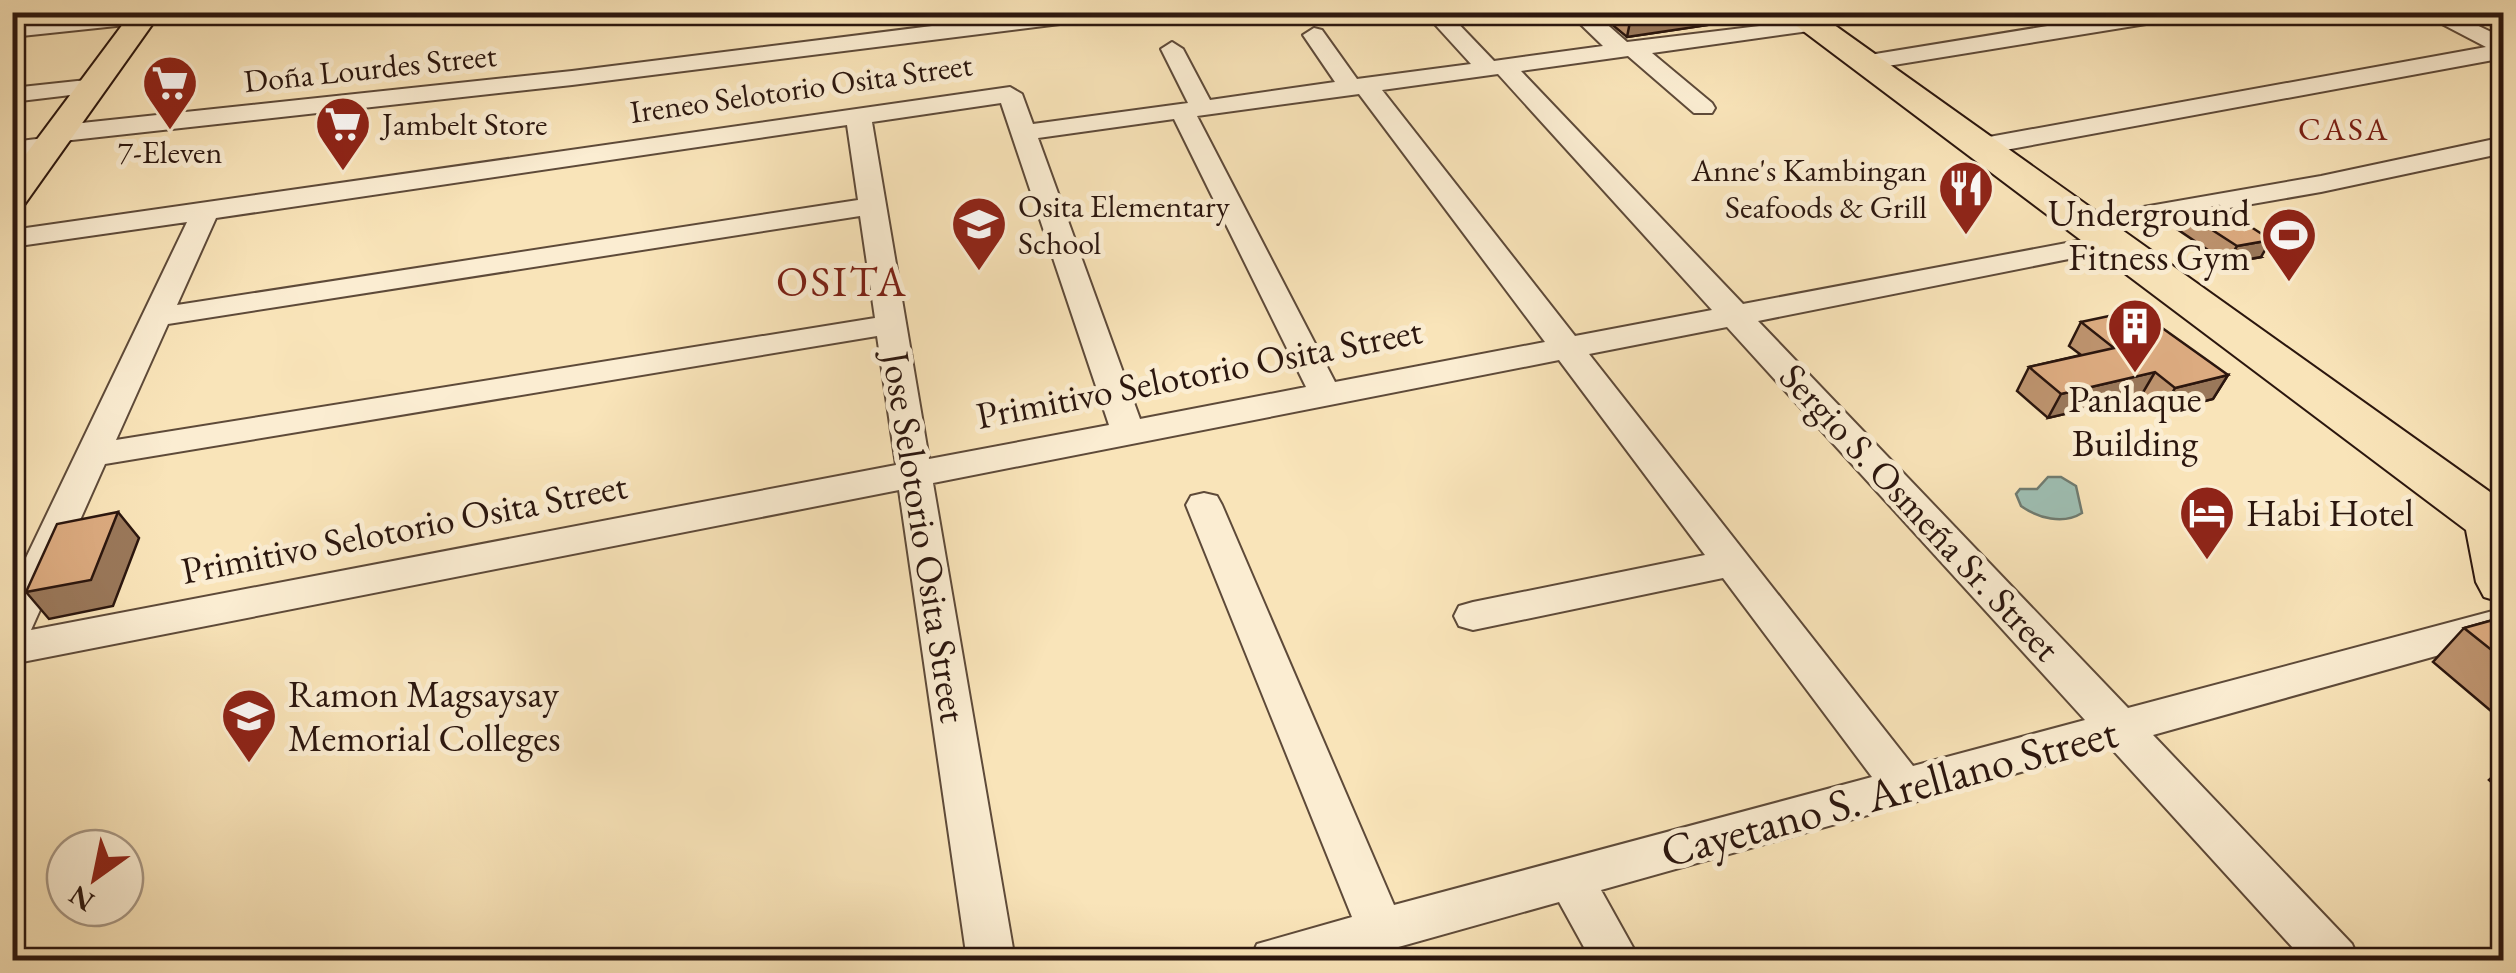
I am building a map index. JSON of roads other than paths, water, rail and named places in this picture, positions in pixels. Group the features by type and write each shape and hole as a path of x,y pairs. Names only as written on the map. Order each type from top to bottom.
{"highway":[{"path":"1802,18 1978,147 2111,228 2500,526 2504,582"}],"main road":[{"path":"12,198 146,14"}],"street":[{"name":"Doña Lourdes Street","path":"12,150 58,139 1100,12"},
{"path":"1579,12 1703,108"},
{"path":"1863,63 2177,12"},
{"path":"2430,12 2504,49"},
{"path":"17,34 146,14"},
{"name":"Sergio S. Osmeña Sr. Street","path":"1441,18 1495,67 1735,314 2335,960"},
{"path":"1127,430 1022,132 1627,49 1802,18"},
{"path":"1314,35 1565,346 1904,787"},
{"path":"1172,49 1192,109 1324,392"},
{"path":"1978,147 2504,49"},
{"path":"12,96 96,86"},
{"name":"Ireneo Selotorio Osita Street","path":"12,239 1010,94 1022,132"},
{"name":"Jose Selotorio Osita Street","path":"858,115 991,960"},
{"name":"Primitivo Selotorio Osita Street","path":"12,649 1735,314 2111,228 2504,146"},
{"path":"157,316 873,206"},
{"path":"12,630 206,210"},
{"path":"93,455 893,324"},
{"path":"1204,505 1381,931"},
{"path":"1473,616 1732,564"},
{"name":"Cayetano S. Arellano Street","path":"1274,960 2504,622"},
{"path":"1570,879 1616,960"}],"place":[{"name":"7-Eleven","path":"170,132"},
{"name":"Jambelt Store","path":"343,173"},
{"name":"Anne's Kambingan Seafoods & Grill","path":"1966,237"},
{"name":"Osita Elementary School","path":"979,273"},
{"name":"Underground Fitness Gym","path":"2289,284"},
{"name":"Panlaque Building","path":"2135,375"},
{"name":"Habi Hotel","path":"2207,562"},
{"name":"Ramon Magsaysay Memorial Colleges","path":"249,765"}],"district":[{"name":"CASA","path":"2344,129"},
{"name":"OSITA","path":"842,281"}]}
